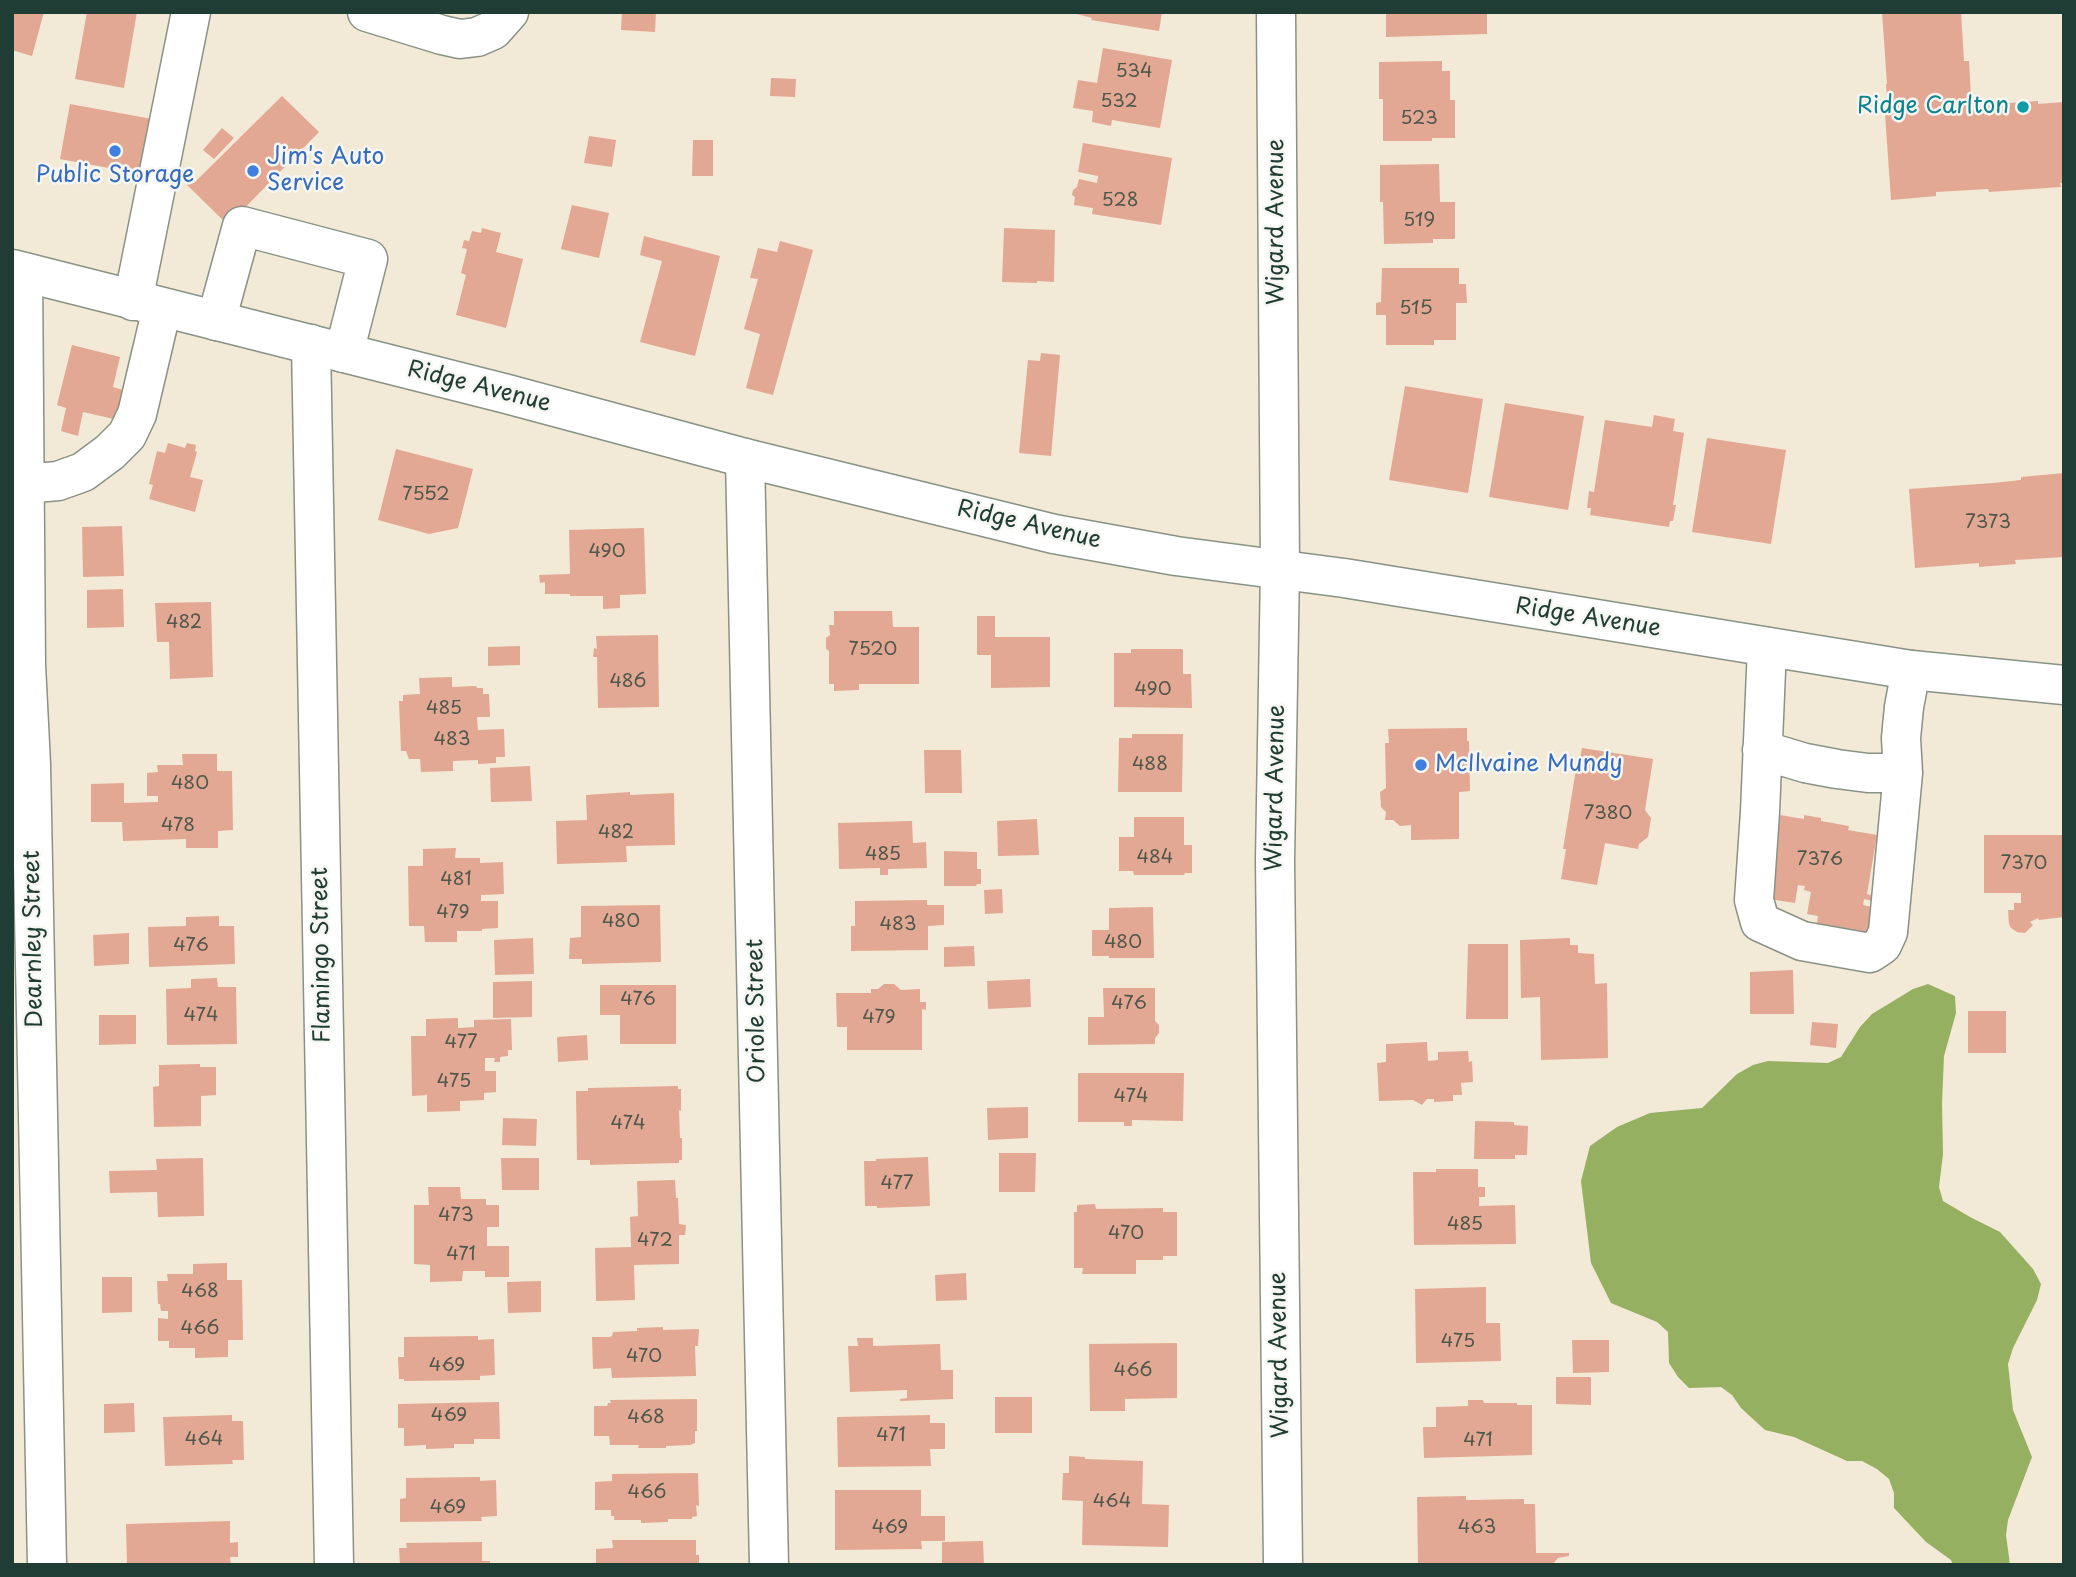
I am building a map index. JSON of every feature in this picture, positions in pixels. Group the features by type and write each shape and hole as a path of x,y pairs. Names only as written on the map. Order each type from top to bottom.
{"street":[{"path":"18,483 58,481 83,471 110,453 127,435 137,414 147,304 191,12"},
{"path":"367,12 460,39 477,37 493,30 509,12"},
{"name":"Wigard Avenue","path":"1276,12 1280,568 1275,861 1283,1565"},
{"name":"Flamingo Street","path":"216,321 242,226 368,259 327,349 334,1565"},
{"name":"Ridge Avenue","path":"17,271 507,394 745,458 1054,534 1176,556 1280,568 1911,670 2064,685"},
{"name":"Dearnley Street","path":"17,271 20,697 31,778 47,1565"},
{"name":"Oriole Street","path":"745,458 769,1565"},
{"path":"1767,648 1754,900 1760,922 1802,940 1870,954 1882,945 1888,932 1903,773 1904,711 1911,670"},
{"path":"1762,750 1837,769 1868,773 1903,773"}],"green space":[{"path":"1928,984 1955,996 1956,1013 1944,1056 1943,1154 1939,1187 1943,1201 2000,1232 2033,1269 2041,1284 2037,1300 2008,1364 2013,1410 2032,1457 2008,1520 2006,1535 2010,1565 1953,1565 1951,1560 1926,1542 1894,1508 1894,1493 1889,1479 1877,1469 1862,1461 1847,1461 1794,1437 1765,1430 1721,1387 1689,1388 1669,1363 1668,1332 1657,1322 1611,1303 1591,1263 1581,1181 1590,1146 1617,1127 1650,1113 1702,1108 1737,1074 1753,1065 1768,1061 1828,1063 1841,1057 1860,1027 1872,1014 1913,989"}],"building":[{"path":"12,12 44,12 32,56 12,50"},
{"path":"87,12 137,12 124,88 75,79"},
{"path":"622,12 656,12 655,32 621,30"},
{"path":"1069,12 1162,12 1159,31 1091,20 1092,18"},
{"path":"1386,12 1487,12 1487,34 1386,37"},
{"name":"Ridge Carlton","path":"1882,12 1961,12 1964,61 1969,61 1969,109 1982,108 1982,105 2064,102 2064,183 2060,183 2061,187 1989,192 1988,189 1936,192 1936,196 1891,200"},
{"path":"1103,48 1172,60 1160,128 1112,120 1111,126 1092,122 1093,111 1073,108 1078,80 1097,83"},
{"path":"1442,61 1442,71 1450,71 1450,100 1455,100 1455,138 1383,141 1383,99 1379,99 1379,62"},
{"path":"771,78 796,79 795,97 770,96"},
{"path":"282,96 319,132 228,225 187,185 192,181 194,183"},
{"path":"70,104 152,119 142,174 60,159"},
{"path":"222,128 234,138 214,159 203,150"},
{"path":"589,136 616,140 612,167 584,163"},
{"path":"693,140 713,140 713,176 692,176"},
{"path":"1083,143 1172,158 1161,225 1092,214 1093,208 1074,205 1075,197 1072,195 1079,179 1097,183 1098,176 1078,172"},
{"path":"1439,164 1440,202 1455,202 1455,239 1433,239 1433,243 1384,244 1380,165"},
{"path":"572,205 609,213 599,258 561,249"},
{"path":"482,228 501,233 496,252 523,259 506,328 456,315 466,275 461,273 467,249 462,248 464,240 469,241 472,231 481,233"},
{"path":"1004,228 1055,230 1054,282 1002,282"},
{"path":"644,236 720,256 695,356 640,342 662,261 640,255"},
{"path":"780,241 813,250 773,395 746,388 760,334 744,329 758,279 750,278 758,248 777,252"},
{"path":"1382,268 1459,268 1459,284 1466,284 1467,303 1456,303 1456,340 1434,340 1434,345 1386,345 1386,315 1376,315 1376,303 1381,302"},
{"path":"72,345 120,357 113,387 126,391 118,420 83,412 78,436 61,431 66,408 57,405"},
{"path":"1041,353 1060,355 1051,456 1019,453 1028,360 1040,361"},
{"path":"1405,386 1483,399 1468,493 1389,480"},
{"path":"1505,403 1584,416 1568,510 1489,497"},
{"path":"1654,415 1675,419 1673,431 1684,433 1673,521 1670,521 1669,527 1590,515 1591,508 1587,508 1589,491 1594,492 1605,420 1652,427"},
{"path":"1707,438 1786,450 1771,544 1692,532"},
{"path":"168,443 185,448 187,443 196,445 197,452 190,477 203,480 195,512 149,499 153,485 149,484 157,451 165,453"},
{"path":"396,449 473,469 458,528 429,534 378,520"},
{"path":"2064,473 2064,557 2015,560 2016,564 1979,567 1979,563 1915,568 1909,489 1993,483"},
{"path":"122,526 124,576 83,577 82,527"},
{"path":"644,528 646,594 620,595 620,608 603,609 603,596 545,594 545,582 540,583 539,575 570,574 569,530"},
{"path":"123,589 124,627 87,628 87,590"},
{"path":"211,602 213,677 170,679 169,642 157,642 155,603"},
{"path":"834,611 892,611 893,627 919,627 919,684 859,684 859,690 834,691 834,684 829,684 829,651 826,649 826,638 830,635 829,625 834,625"},
{"path":"977,616 995,616 995,637 1050,637 1050,687 991,688 991,655 977,655"},
{"path":"658,635 659,707 598,708 597,657 593,657 594,648 597,649 596,636"},
{"path":"520,646 520,665 488,666 488,647"},
{"path":"1131,649 1183,649 1183,674 1191,674 1192,708 1114,707 1114,653 1131,653"},
{"path":"452,677 452,687 476,686 483,688 483,694 489,694 490,717 477,717 478,730 504,729 505,757 496,757 496,763 478,764 478,760 453,761 453,771 421,772 420,759 409,759 406,751 401,751 399,701 403,701 403,695 420,694 419,678"},
{"path":"1467,728 1470,791 1459,792 1459,839 1411,840 1411,825 1400,826 1393,820 1385,820 1386,812 1381,807 1380,792 1386,788 1385,743 1389,743 1388,729"},
{"path":"1132,734 1183,734 1182,792 1118,792 1119,738 1132,738"},
{"path":"1582,748 1653,759 1645,810 1651,818 1648,837 1639,844 1638,849 1605,843 1597,885 1561,879 1566,849 1563,849 1577,763"},
{"path":"924,750 961,750 962,793 925,793"},
{"path":"182,754 217,754 217,771 232,771 233,830 218,831 218,848 186,848 186,839 123,841 122,822 91,822 91,784 124,783 124,803 158,802 158,796 147,796 147,773 158,772 157,765 183,765"},
{"path":"530,766 532,801 491,802 490,768"},
{"path":"630,792 630,795 674,793 675,845 626,846 627,862 557,864 556,821 587,820 586,795"},
{"path":"1774,814 1804,819 1804,815 1821,818 1821,821 1849,826 1848,830 1877,835 1867,894 1874,896 1873,901 1864,899 1863,905 1872,907 1867,939 1816,930 1818,916 1807,914 1811,892 1804,890 1805,886 1798,885 1795,903 1763,898"},
{"path":"1134,817 1184,817 1184,845 1192,845 1192,873 1134,875 1133,871 1119,871 1119,837 1134,837"},
{"path":"1037,819 1039,855 998,856 997,821"},
{"path":"912,821 913,843 926,842 927,868 888,869 888,875 880,875 880,868 839,869 838,823"},
{"path":"1984,835 2064,835 2064,917 2038,918 2030,922 2033,925 2025,933 2011,928 2008,910 2014,910 2014,903 2021,903 2021,893 1984,893"},
{"path":"456,848 455,858 480,858 480,863 503,862 504,894 481,895 481,901 498,901 498,928 457,931 457,942 425,942 424,926 409,926 408,866 423,866 423,849"},
{"path":"944,851 977,852 977,869 981,869 981,884 944,886"},
{"path":"1002,889 1003,913 985,914 984,890"},
{"path":"927,900 927,905 944,905 944,925 928,926 928,950 851,951 855,901"},
{"path":"660,905 661,962 582,964 582,959 569,959 570,938 581,937 581,906"},
{"path":"1153,907 1154,958 1092,956 1092,930 1109,930 1109,908"},
{"path":"219,916 219,926 234,926 235,964 149,967 148,927 186,926 186,917"},
{"path":"129,933 129,964 94,966 93,935"},
{"path":"533,938 534,974 495,975 494,940"},
{"path":"1570,938 1570,945 1578,945 1578,953 1594,954 1595,984 1607,983 1608,1058 1541,1060 1540,997 1521,998 1520,940"},
{"path":"1468,944 1508,944 1508,1019 1466,1019"},
{"path":"974,946 975,966 944,967 944,947"},
{"path":"1793,970 1794,1014 1750,1014 1750,972"},
{"path":"217,978 218,987 236,987 237,1044 167,1045 166,989 191,988 191,979"},
{"path":"1030,979 1031,1007 988,1009 987,981"},
{"path":"532,981 532,1017 493,1018 493,982"},
{"path":"884,984 894,984 901,990 920,989 920,1002 926,1002 926,1010 922,1009 922,1050 847,1050 847,1027 837,1027 836,993 871,993 871,989 878,989"},
{"path":"600,985 676,985 676,1044 620,1044 620,1015 600,1015"},
{"path":"1103,988 1155,988 1155,1021 1159,1025 1159,1033 1155,1044 1088,1045 1088,1017 1104,1017"},
{"path":"1968,1011 2006,1011 2006,1053 1968,1053"},
{"path":"99,1015 136,1015 136,1044 99,1045"},
{"path":"458,1018 458,1028 474,1027 474,1020 511,1019 512,1050 508,1050 508,1056 500,1057 500,1062 494,1062 495,1058 485,1058 485,1071 496,1071 496,1092 484,1093 484,1100 460,1101 460,1111 427,1112 427,1095 412,1096 411,1036 426,1036 426,1019"},
{"path":"1812,1022 1838,1024 1836,1048 1810,1045"},
{"path":"587,1035 588,1060 558,1062 557,1037"},
{"path":"1427,1042 1428,1061 1438,1060 1438,1052 1468,1051 1469,1062 1472,1061 1473,1082 1461,1083 1462,1095 1453,1095 1453,1101 1434,1102 1434,1099 1427,1099 1422,1105 1413,1100 1379,1101 1377,1063 1386,1062 1386,1044"},
{"path":"200,1064 200,1067 216,1067 216,1095 201,1096 201,1126 154,1127 153,1087 159,1086 159,1065"},
{"path":"1078,1073 1184,1073 1183,1121 1132,1120 1132,1126 1124,1126 1124,1122 1078,1122"},
{"path":"678,1086 678,1089 681,1089 681,1111 679,1110 682,1138 682,1160 679,1160 679,1163 590,1165 590,1160 577,1160 576,1091 588,1091 588,1088"},
{"path":"1028,1107 1028,1138 988,1140 987,1108"},
{"path":"503,1118 537,1119 536,1146 502,1145"},
{"path":"1475,1121 1514,1122 1514,1125 1528,1126 1527,1155 1515,1155 1515,1159 1474,1159"},
{"path":"999,1153 1036,1153 1035,1192 999,1192"},
{"path":"928,1157 930,1206 865,1206 864,1161"},
{"path":"203,1158 204,1216 158,1217 157,1192 110,1193 109,1171 157,1170 156,1159"},
{"path":"501,1158 539,1158 539,1190 502,1190"},
{"path":"1436,1169 1478,1169 1478,1187 1485,1187 1485,1197 1479,1197 1479,1206 1515,1205 1516,1244 1414,1245 1413,1172 1436,1172"},
{"path":"675,1180 679,1224 686,1225 685,1235 679,1235 679,1264 634,1265 635,1300 596,1301 595,1248 631,1247 630,1217 638,1216 637,1181"},
{"path":"428,1187 460,1187 461,1199 486,1199 486,1205 499,1205 499,1227 487,1227 487,1246 509,1246 509,1277 485,1277 485,1271 463,1271 462,1281 430,1282 430,1265 414,1264 414,1205 429,1205"},
{"path":"1095,1204 1096,1209 1163,1208 1163,1212 1177,1212 1177,1256 1163,1256 1163,1260 1136,1260 1136,1274 1082,1274 1083,1268 1074,1268 1074,1212 1077,1212 1077,1205"},
{"path":"227,1263 227,1280 242,1280 243,1340 228,1340 228,1357 195,1358 195,1348 169,1348 169,1341 158,1341 158,1318 168,1319 168,1311 161,1311 158,1304 157,1281 168,1281 167,1274 193,1274 193,1264"},
{"path":"966,1273 967,1300 936,1301 935,1275"},
{"path":"102,1277 132,1277 132,1312 102,1313"},
{"path":"541,1281 541,1312 508,1313 507,1282"},
{"path":"1486,1287 1486,1323 1500,1323 1501,1361 1416,1363 1415,1289"},
{"path":"663,1327 663,1330 699,1329 698,1346 695,1346 696,1376 612,1378 611,1368 593,1369 592,1337 609,1337 613,1332 637,1331 637,1328"},
{"path":"478,1336 478,1340 494,1339 495,1375 480,1376 480,1380 399,1379 398,1357 404,1357 404,1337"},
{"path":"857,1338 873,1338 873,1346 940,1344 941,1370 953,1370 953,1399 900,1401 907,1398 907,1390 850,1392 848,1346 858,1346"},
{"path":"1572,1340 1609,1340 1609,1372 1573,1373"},
{"path":"1177,1343 1177,1398 1125,1399 1125,1411 1090,1411 1089,1344"},
{"path":"1556,1377 1591,1377 1591,1405 1556,1404"},
{"path":"995,1397 1032,1397 1032,1433 995,1433"},
{"path":"697,1399 697,1431 695,1443 690,1445 638,1448 639,1445 610,1445 609,1436 594,1436 594,1406 607,1406 611,1403 610,1400"},
{"path":"1468,1400 1532,1405 1532,1455 1424,1458 1423,1427 1436,1427 1436,1407 1468,1406"},
{"path":"499,1402 500,1439 474,1439 474,1444 454,1444 454,1448 426,1449 426,1445 404,1446 404,1428 398,1428 398,1404"},
{"path":"134,1403 135,1432 104,1433 104,1404"},
{"path":"232,1415 232,1421 243,1421 244,1460 232,1460 233,1464 165,1466 163,1417"},
{"path":"930,1415 930,1423 945,1423 945,1449 930,1449 931,1466 838,1467 837,1417"},
{"path":"1069,1456 1143,1461 1142,1504 1169,1505 1168,1547 1082,1545 1083,1501 1062,1500 1063,1473 1069,1473"},
{"path":"698,1473 699,1506 696,1505 697,1516 692,1519 641,1523 641,1520 614,1520 611,1510 595,1510 595,1482 612,1481 612,1474"},
{"path":"480,1477 480,1481 496,1480 497,1516 481,1517 482,1521 400,1522 400,1499 406,1498 406,1478"},
{"path":"835,1490 921,1490 921,1516 945,1516 945,1541 921,1541 922,1549 835,1550"},
{"path":"1466,1496 1466,1500 1524,1499 1524,1504 1535,1504 1536,1553 1569,1553 1569,1556 1558,1558 1552,1565 1418,1565 1417,1497"},
{"path":"230,1521 230,1543 238,1542 238,1557 230,1557 231,1565 127,1565 126,1524"},
{"path":"612,1540 696,1540 699,1565 596,1565 596,1549 613,1548"},
{"path":"983,1541 984,1565 942,1565 942,1542"},
{"path":"482,1542 482,1561 490,1561 490,1565 400,1565 399,1548 407,1548 406,1543"}],"place":[{"name":"Ridge Carlton","path":"2023,107"},
{"name":"Public Storage","path":"115,151"},
{"name":"Jim's Auto Service","path":"253,171"},
{"name":"McIlvaine Mundy","path":"1421,765"}]}
